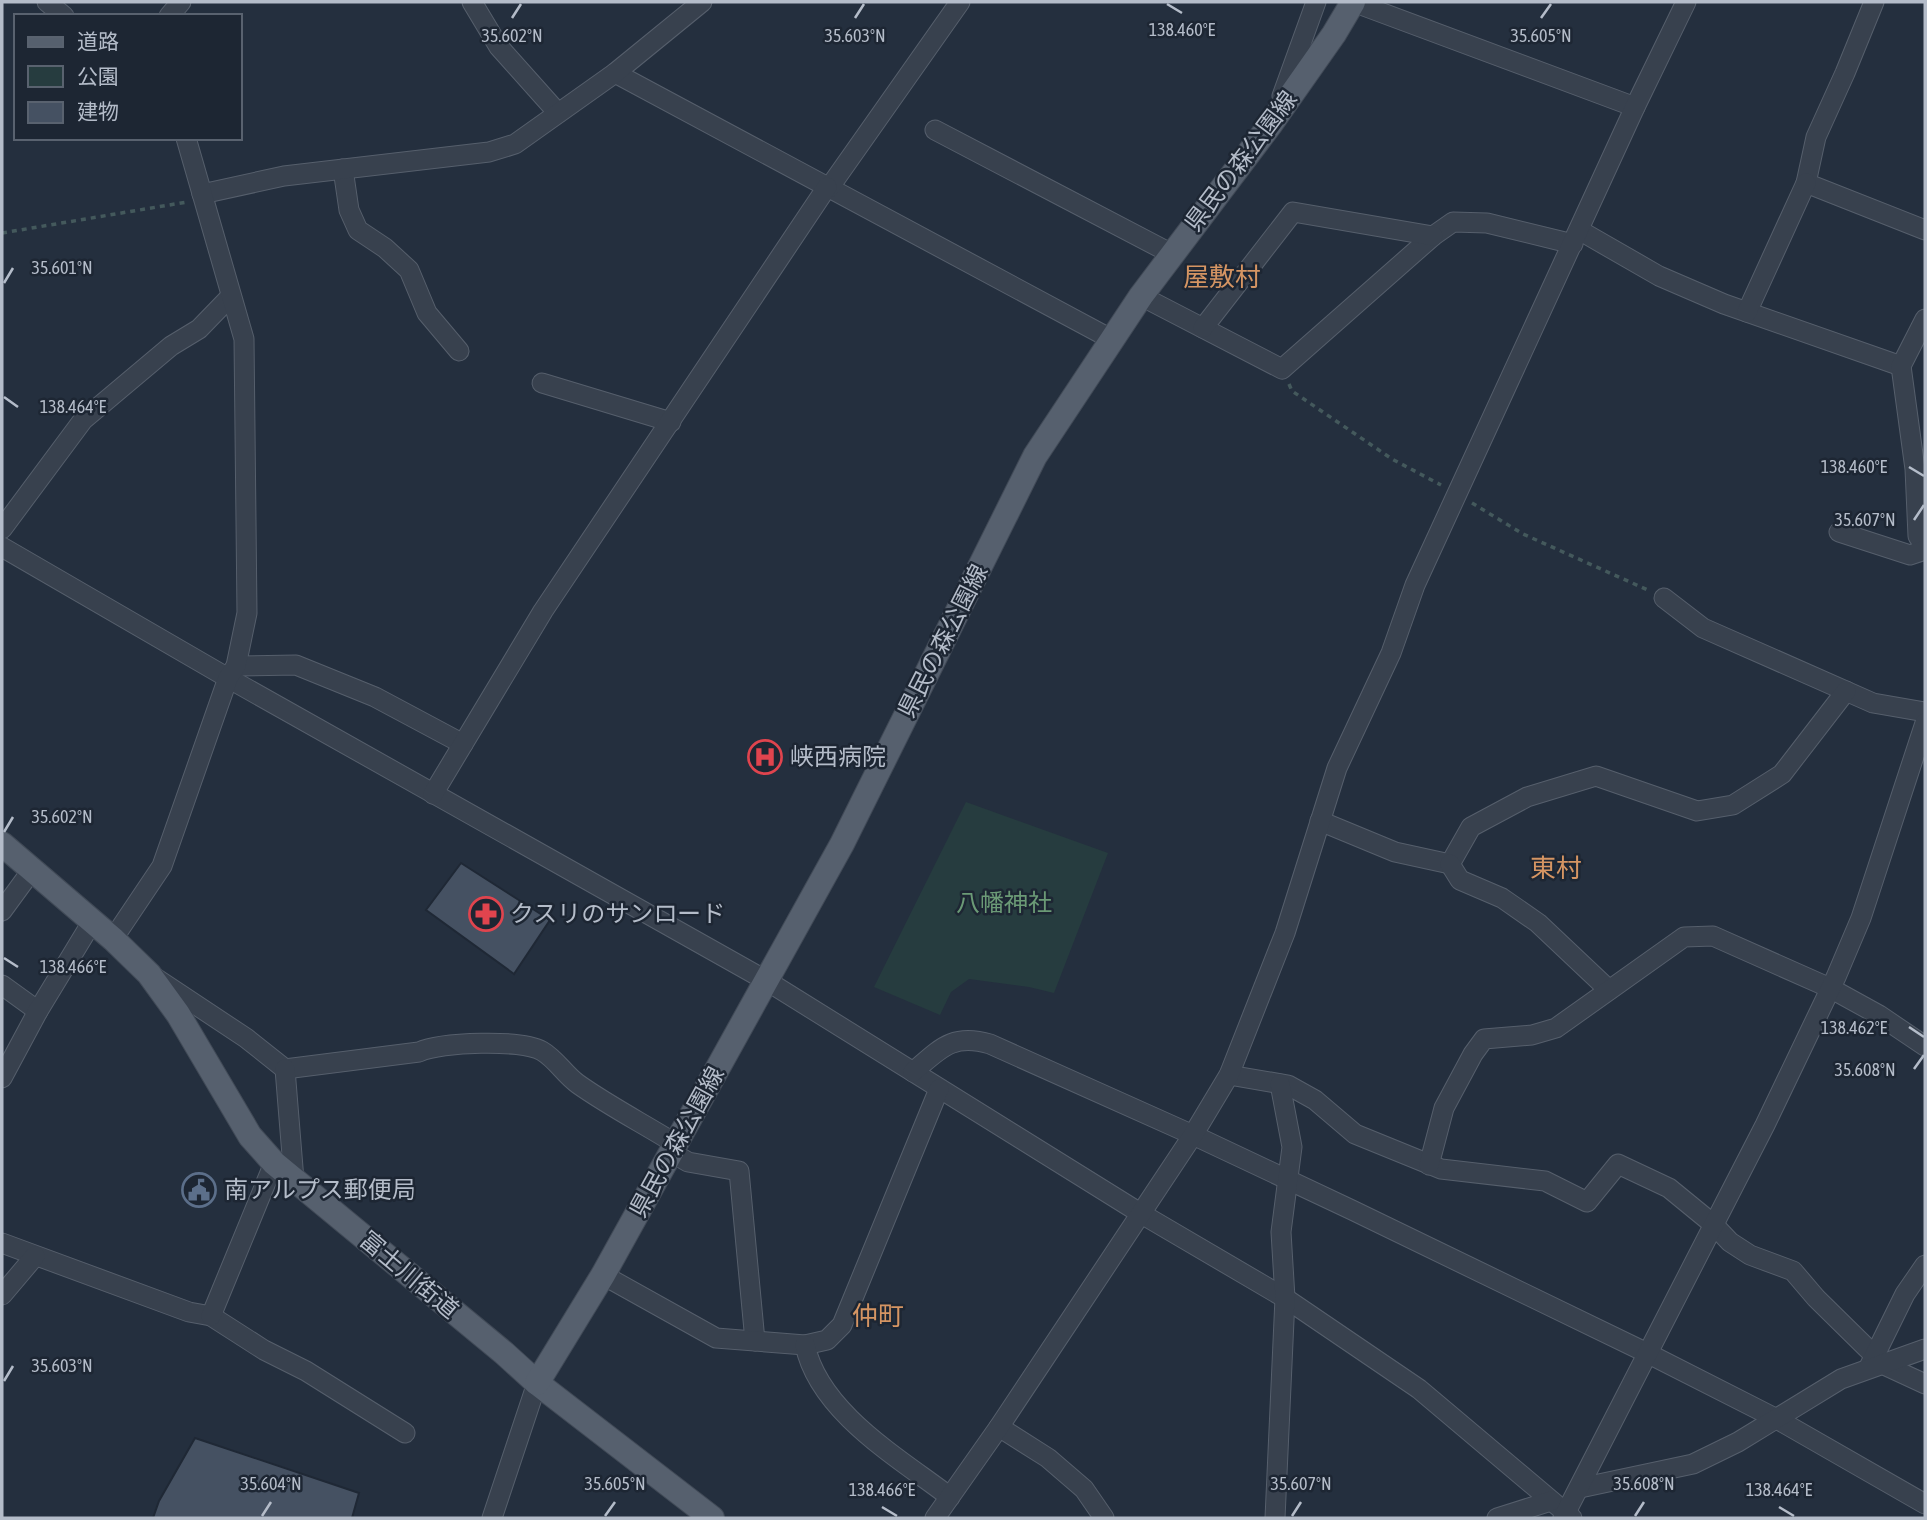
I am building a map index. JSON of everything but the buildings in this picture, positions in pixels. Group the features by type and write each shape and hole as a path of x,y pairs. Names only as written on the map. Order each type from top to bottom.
{"main road":[{"name":"県民の森公園線","path":"537,1383 603,1275 842,844 1035,456 1141,296 1270,125 1335,34 1353,2"},
{"name":"富士川街道","path":"2,844 113,939 149,974 178,1014 250,1136 274,1163 537,1383 712,1518"}],"street":[{"path":"203,197 284,176 489,152 514,144 615,73 702,2"},
{"path":"433,794 543,611 828,188 960,2"},
{"path":"1270,125 1316,2"},
{"path":"1353,2 1634,107"},
{"path":"935,1518 999,1427 1193,1135 1229,1076 1285,933 1337,768 1391,653 1415,584 1634,107 1686,2"},
{"path":"1747,313 1806,183 1816,137 1874,2"},
{"path":"479,4 499,47 558,113"},
{"path":"615,73 1111,340"},
{"path":"935,130 1172,254"},
{"path":"113,939 162,866 232,672 247,613 244,339 187,140"},
{"path":"343,169 349,210 358,230 385,247 409,270 426,313 459,351"},
{"path":"1806,183 1925,230"},
{"path":"1203,328 1293,212 1433,236"},
{"path":"1141,296 1282,369 1433,236 1453,222 1487,223 1576,237 1747,313 1901,366"},
{"path":"2,529 83,420 171,346 199,328 230,298"},
{"path":"1839,532 1910,555 1925,549 1918,536 1920,469 1901,366 1925,319"},
{"path":"542,383 671,422"},
{"path":"2,547 232,672 433,794 767,981 1140,1213 1285,1297 1419,1389 1563,1513"},
{"path":"1664,598 1703,628 1846,691 1873,702 1925,712"},
{"path":"232,672 296,665 375,697 463,744"},
{"path":"1450,864 1471,827 1527,797 1596,776 1697,811 1733,805 1782,774 1846,691"},
{"path":"1563,1513 1580,1488 1765,1125 1830,988 1861,918 1925,723"},
{"path":"1320,821 1395,852 1450,864 1460,880 1502,898 1538,923 1609,990"},
{"path":"2,911 32,870"},
{"path":"2,1078 38,1011 92,922"},
{"path":"1429,1165 1444,1108 1484,1040 1532,1035 1556,1028 1684,937 1713,936 1830,988 1879,1015 1925,1046"},
{"path":"149,974 246,1038 285,1069 419,1052 430,1047 458,1044 507,1044 541,1050 577,1083 673,1148 688,1162 739,1171 755,1341"},
{"path":"2,985 38,1011"},
{"path":"913,1072 940,1049 955,1041 972,1038 999,1048 1193,1135 1647,1353 1775,1418 1925,1504"},
{"path":"285,1069 294,1180"},
{"path":"1229,1076 1288,1085 1315,1100 1355,1133 1441,1169 1545,1181 1587,1202 1618,1164 1669,1188 1713,1224 1730,1242 1750,1255 1793,1271 1876,1364 1925,1384"},
{"path":"1275,1518 1285,1297 1281,1232 1292,1147 1280,1084"},
{"path":"603,1275 716,1338 805,1345 827,1340 842,1325 939,1089"},
{"path":"211,1316 274,1163"},
{"path":"2,1243 189,1312 211,1316 405,1433"},
{"path":"2,1294 35,1256"},
{"path":"1876,1364 1905,1294 1925,1265"},
{"path":"805,1345 808,1361 823,1388 860,1429 950,1496"},
{"path":"1580,1488 1693,1464 1738,1442 1841,1379 1876,1364 1925,1349"},
{"path":"492,1518 537,1383"},
{"path":"999,1427 1048,1458 1066,1473 1084,1489 1104,1518"},
{"path":"1497,1518 1563,1513"}],"path":[{"path":"2,233 203,197"},
{"path":"1282,369 1292,391 1392,459 1457,493 1523,534 1664,598"}],"green space":[{"name":"八幡神社","path":"966,802 1108,853 1054,993 969,979 951,992 940,1015 874,987"}],"place":[{"name":"峡西病院","path":"765,757"},
{"name":"クスリのサンロード","path":"486,914"},
{"name":"南アルプス郵便局","path":"199,1190"}],"district":[{"name":"屋敷村","path":"1222,277"},
{"name":"東村","path":"1556,868"},
{"name":"仲町","path":"878,1316"}]}
